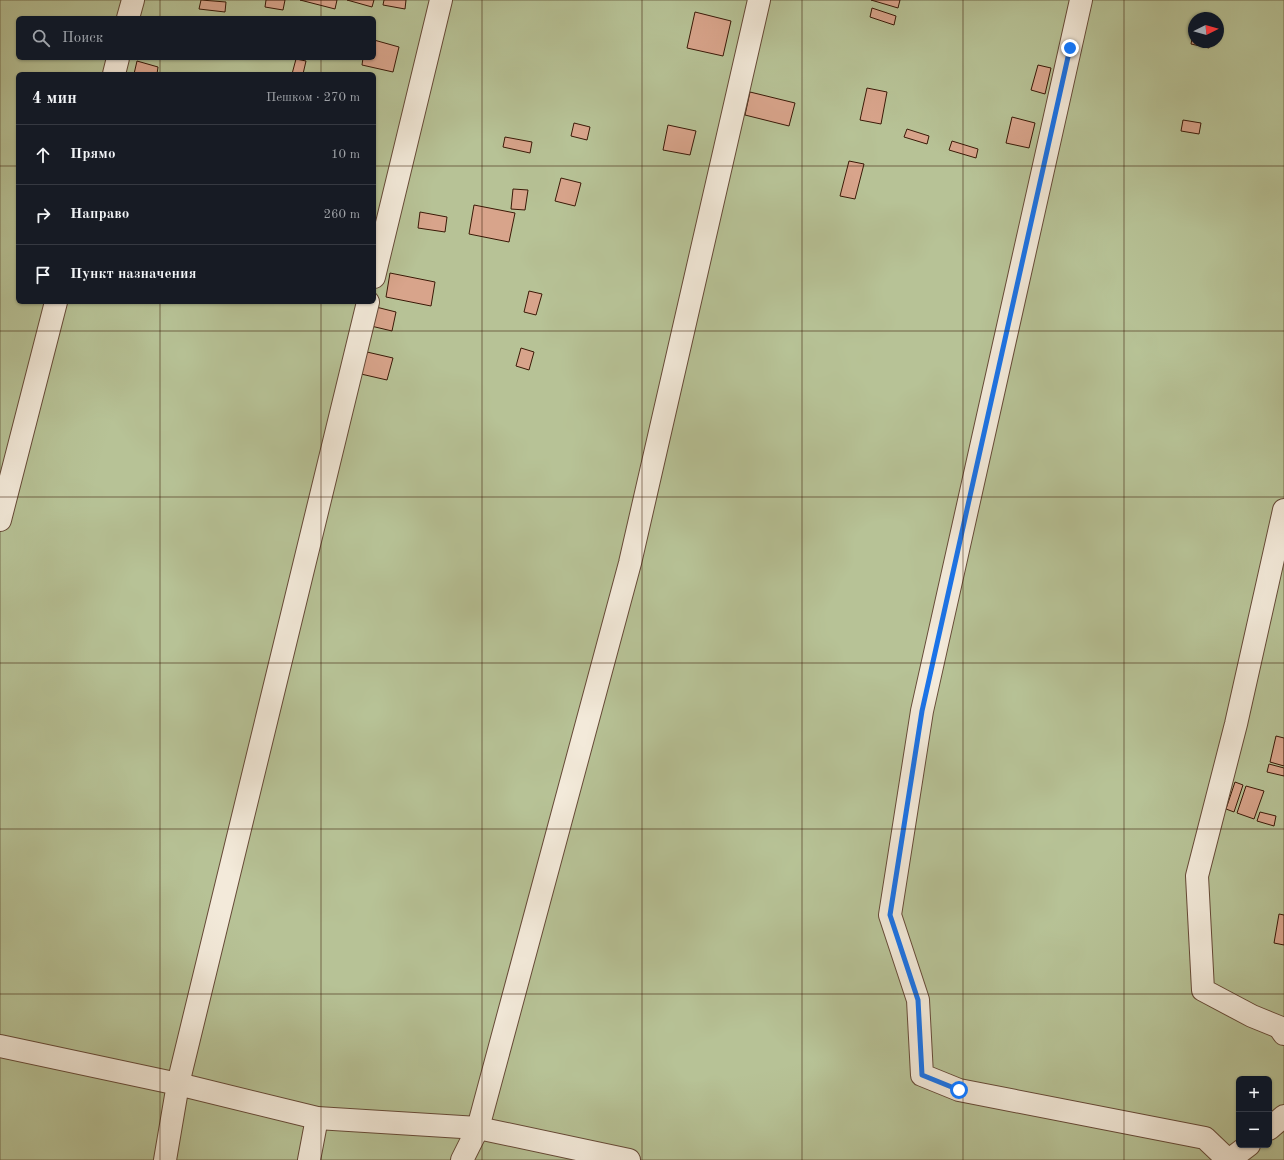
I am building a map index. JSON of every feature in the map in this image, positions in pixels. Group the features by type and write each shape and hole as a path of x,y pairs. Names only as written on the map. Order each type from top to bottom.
{"street":[{"path":"129,16 133,0"},
{"path":"376,269 441,0"},
{"path":"462,1160 478,1128 630,563 759,0"},
{"path":"1081,0 922,711 890,915 918,1000 922,1075 959,1090 1205,1138 1229,1160 1245,1148"},
{"path":"114,72 118,60"},
{"path":"0,520 55,304"},
{"path":"165,1160 178,1084 368,304"},
{"path":"1284,510 1236,724 1197,876 1203,990 1252,1016 1279,1028 1284,1034"},
{"path":"0,1046 178,1084 317,1118 478,1128 629,1160"},
{"path":"1272,1126 1284,1116"},
{"path":"309,1160 317,1118"}],"green space":[{"path":"0,0 1284,0 1284,1160 0,1160"}],"building":[{"path":"201,0 226,2 225,12 199,9"},
{"path":"266,0 285,0 283,10 265,7"},
{"path":"300,0 337,0 335,9"},
{"path":"347,0 374,0 372,7"},
{"path":"384,0 406,0 405,9 383,5"},
{"path":"871,0 900,0 898,8"},
{"path":"872,8 896,16 894,25 870,17"},
{"path":"695,12 731,21 723,56 687,48"},
{"path":"376,41 399,47 393,72 362,65 363,60 376,60"},
{"path":"296,60 306,61 303,72 293,72"},
{"path":"137,61 158,67 157,72 134,72"},
{"path":"1038,65 1051,68 1045,94 1031,90"},
{"path":"867,88 887,92 881,124 860,120"},
{"path":"750,92 795,103 789,126 745,115"},
{"path":"1012,117 1035,123 1029,148 1006,143"},
{"path":"1183,120 1201,123 1199,134 1181,131"},
{"path":"574,123 590,127 587,140 571,136"},
{"path":"668,125 696,131 690,155 663,150"},
{"path":"907,129 929,136 927,144 904,137"},
{"path":"505,137 532,142 530,153 503,147"},
{"path":"952,141 978,149 976,158 949,150"},
{"path":"849,161 864,164 855,199 840,196"},
{"path":"561,178 581,183 575,206 555,201"},
{"path":"513,189 528,190 525,210 511,209"},
{"path":"474,205 515,213 509,242 469,234"},
{"path":"420,212 447,217 445,232 418,228"},
{"path":"390,273 435,282 431,306 386,297"},
{"path":"529,291 542,294 536,315 524,312"},
{"path":"376,307 396,312 392,331 371,326"},
{"path":"521,348 534,352 529,370 516,366"},
{"path":"367,352 393,358 387,380 361,374"},
{"path":"1276,736 1284,738 1284,766 1270,762"},
{"path":"1269,764 1284,768 1284,776 1267,772"},
{"path":"1235,782 1243,785 1234,812 1226,809"},
{"path":"1246,786 1264,791 1254,819 1237,813"},
{"path":"1260,812 1276,816 1274,826 1257,821"},
{"path":"1279,914 1284,915 1284,945 1274,943"}],"route":[{"path":"959,1090 922,1075 918,1000 890,915 922,711 1070,48"}]}
